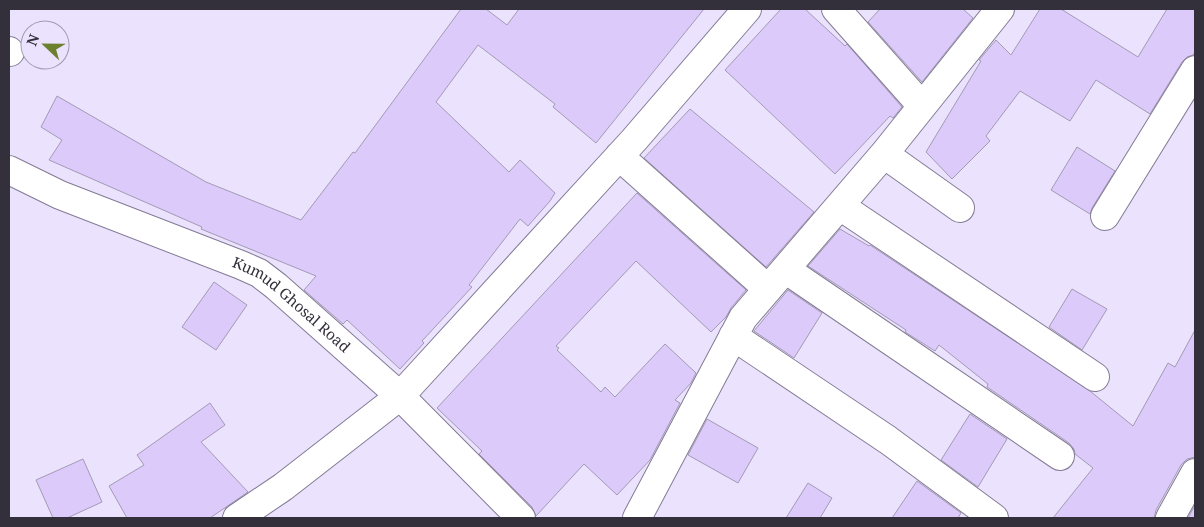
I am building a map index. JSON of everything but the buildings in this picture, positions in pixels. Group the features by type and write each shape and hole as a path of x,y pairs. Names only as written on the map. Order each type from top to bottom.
{"street":[{"path":"237,518 284,486 400,396 619,156 747,9"},
{"path":"836,9 922,106"},
{"path":"637,518 743,318 884,154 1000,9"},
{"path":"1105,216 1195,70"},
{"path":"884,154 960,208"},
{"path":"619,156 777,279 1060,456"},
{"name":"Kumud Ghosal Road","path":"9,170 60,195 259,273 400,396 521,518"},
{"path":"840,206 1095,377"},
{"path":"733,336 888,440 994,518"},
{"path":"1170,518 1195,473"}]}
